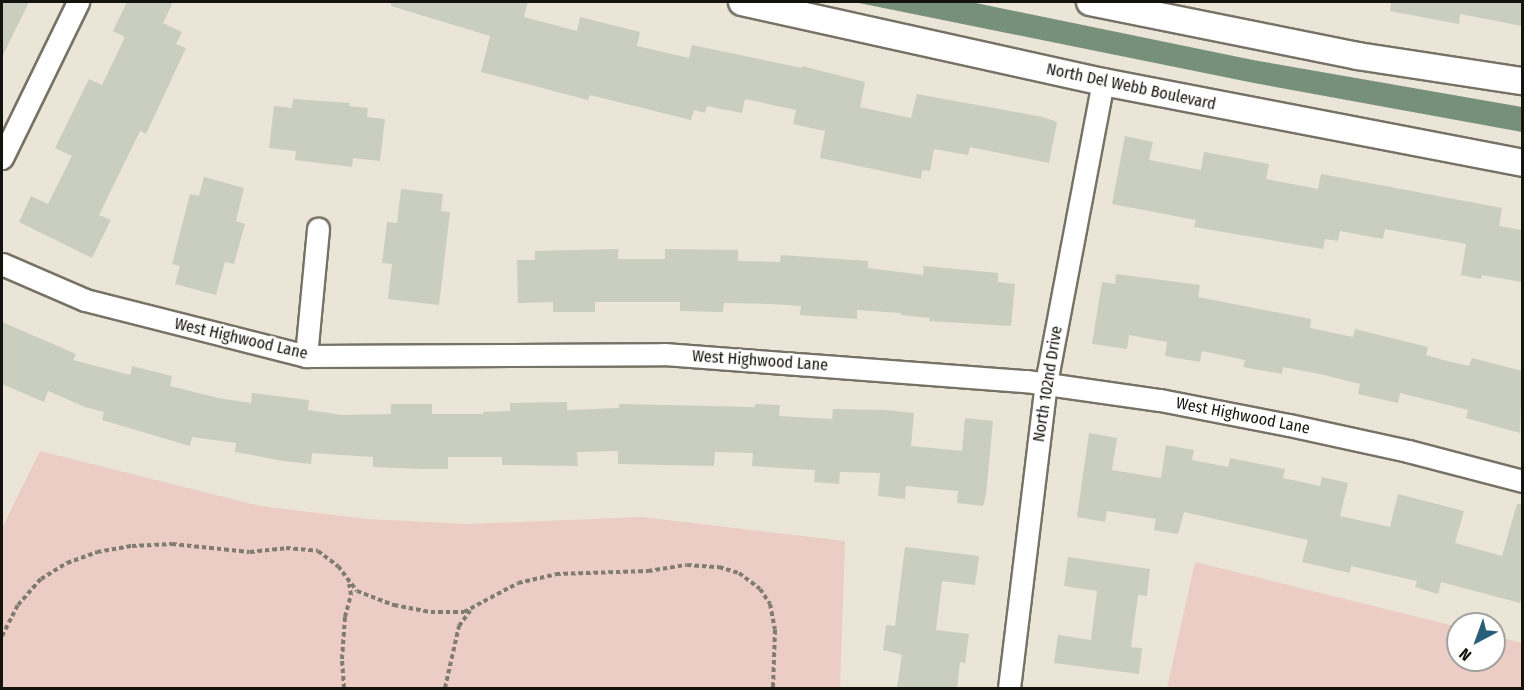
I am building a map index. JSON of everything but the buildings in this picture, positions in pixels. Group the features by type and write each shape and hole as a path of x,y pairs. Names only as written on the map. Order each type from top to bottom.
{"street":[{"path":"2,158 78,2"},
{"name":"North Del Webb Boulevard","path":"742,2 1103,82 1522,163"},
{"path":"1105,3 1358,56 1522,81"},
{"name":"North 102nd Drive","path":"1009,688 1046,383 1103,82"},
{"path":"306,356 318,229"},
{"name":"West Highwood Lane","path":"2,264 85,300 306,356 664,354 1046,383 1160,400 1289,424 1522,481"}],"path":[{"path":"2,636 18,604 41,579 67,563 97,552 132,546 172,544 250,552 286,548 318,551 338,566 349,584 357,591 385,602 430,612 464,612 518,583 556,574 636,572 687,565 720,567 739,573 760,589 770,604 775,630 773,688"},
{"path":"344,688 342,659 345,617 351,595 349,584"},
{"path":"445,688 459,626 476,605"}],"shaded area":[{"path":"854,2 971,2 1253,60 1522,107 1522,132 1254,83"},
{"path":"40,451 260,506 367,519 468,524 642,517 845,541 840,688 2,688 2,528"},
{"path":"1195,562 1446,624 1446,672 1506,672 1506,639 1522,643 1522,688 1167,688"}]}
